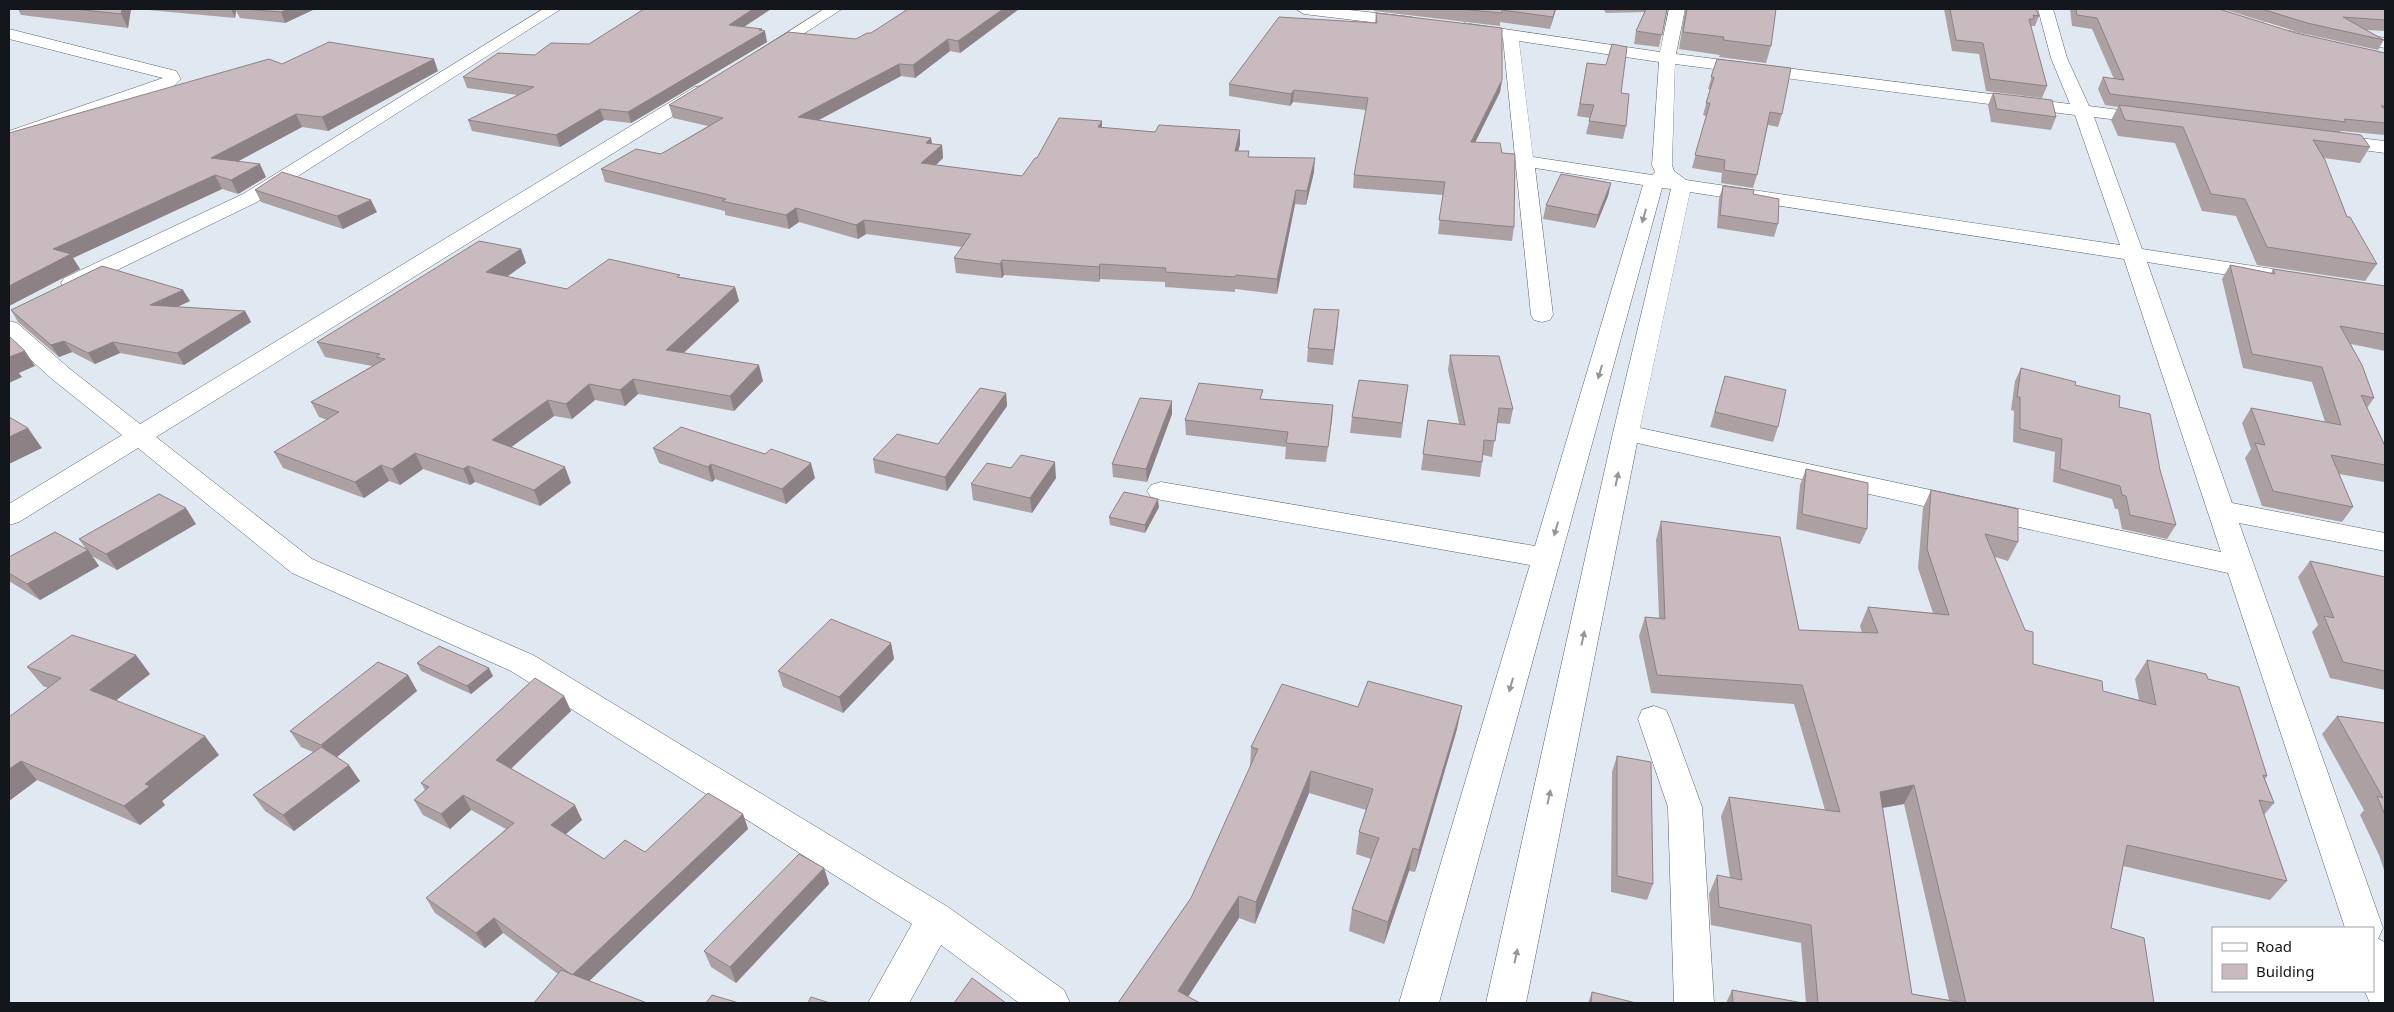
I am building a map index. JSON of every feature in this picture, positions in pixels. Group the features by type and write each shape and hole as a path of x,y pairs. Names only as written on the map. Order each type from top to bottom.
{"street":[{"path":"53,294 250,198 553,9"},
{"path":"750,61 834,9"},
{"path":"1304,9 1408,15 1427,24"},
{"path":"1506,1003 1626,433 1667,181 1662,165 1667,58 1677,9"},
{"path":"2046,9 2059,58 2082,110 2133,253 2364,927"},
{"path":"2246,22 2269,20 2385,43"},
{"path":"2269,20 2297,39 2385,58"},
{"path":"1446,26 1667,58 2170,121"},
{"path":"9,34 170,75 173,79 166,84 9,137"},
{"path":"1510,34 1542,315"},
{"path":"9,516 716,82"},
{"path":"2317,139 2385,147"},
{"path":"1524,161 1667,181 2288,278"},
{"path":"1419,1003 1547,558 1667,181"},
{"path":"11,322 60,374 302,566 522,663 935,919 1050,1003"},
{"path":"1626,433 2240,566"},
{"path":"1161,491 1547,558"},
{"path":"2221,510 2385,542"},
{"path":"1654,719 1685,807 1690,958 1694,1003"},
{"path":"888,1003 935,919"},
{"path":"2374,958 2385,992"}],"building":[{"path":"75,9 122,9 121,14"},
{"path":"243,9 288,9 281,12"},
{"path":"644,9 753,9 729,25 765,31 628,112 600,109 556,135 468,120 534,87 463,77 498,53 535,55 551,43 589,44"},
{"path":"908,9 1003,9 958,41 948,39 913,65 899,64 798,117 931,138 926,143 942,145 921,163 1022,176 1035,158 1037,158 1059,118 1102,121 1098,127 1155,132 1159,125 1240,130 1235,151 1249,151 1248,157 1315,158 1307,191 1296,190 1277,279 1165,272 1166,268 1100,264 1099,267 1002,260 1000,264 954,258 971,234 864,220 856,225 796,208 786,215 722,201 726,199 601,169 636,149 661,154 723,118 669,105 788,32 856,39 871,33"},
{"path":"1460,9 1555,9 1553,17 1502,10 1502,13"},
{"path":"1646,9 1667,9 1662,35 1636,31"},
{"path":"1687,9 1776,9 1771,46 1723,40 1724,37 1683,32"},
{"path":"1950,9 2036,9 2039,16 2033,15 2034,19 2029,19 2047,86 1990,79 1983,43 1956,40"},
{"path":"2076,9 2219,9 2296,33 2385,53 2385,106 2381,106 2385,109 2385,123 2344,119 2346,122 2110,94 2103,77 2124,80 2097,18 2077,15"},
{"path":"2262,9 2385,9 2385,20 2343,17 2384,40 2307,23"},
{"path":"1376,13 1502,28 1502,80 1471,142 1500,143 1502,153 1515,154 1514,227 1439,220 1445,182 1354,175 1368,98 1294,90 1291,94 1229,84 1279,17 1377,23"},
{"path":"329,42 434,59 322,117 296,114 211,158 260,164 231,180 215,175 53,249 71,254 9,286 9,133 269,59 282,64"},
{"path":"1612,44 1627,47 1621,93 1629,94 1626,126 1589,121 1594,105 1580,104 1587,63 1606,65"},
{"path":"1717,59 1791,68 1782,114 1770,112 1757,175 1724,170 1725,160 1695,155 1710,103 1706,103"},
{"path":"1993,93 2052,100 2056,117 1997,109"},
{"path":"2119,105 2361,135 2370,147 2313,140 2325,160 2347,217 2350,217 2377,264 2267,247 2245,199 2211,194 2183,127 2125,120"},
{"path":"282,172 371,200 337,216 255,190"},
{"path":"1561,174 1611,183 1598,215 1546,205"},
{"path":"1723,186 1754,190 1753,194 1779,199 1778,224 1720,215"},
{"path":"479,241 521,249 486,272 567,289 609,259 680,275 677,277 735,287 666,350 759,365 730,396 633,379 620,390 589,384 566,404 548,400 492,440 565,467 534,490 468,466 463,469 415,453 392,469 381,465 355,482 274,452 339,412 311,402 385,359 376,357 380,354 317,342"},
{"path":"2230,265 2275,274 2273,269 2385,286 2385,334 2340,326 2362,365 2374,398 2361,395 2385,446 2385,465 2331,455 2353,507 2273,491 2255,443 2265,445 2251,408 2341,425 2322,367 2252,354"},
{"path":"102,266 183,290 150,305 245,311 177,353 113,342 88,353 64,341 51,345 11,310"},
{"path":"1314,309 1339,310 1334,350 1308,348"},
{"path":"9,336 25,351 9,357"},
{"path":"1450,355 1499,356 1513,409 1499,408 1495,441 1484,440 1482,462 1423,454 1428,420 1465,425"},
{"path":"2021,368 2076,382 2075,385 2120,396 2119,407 2150,414 2160,470 2176,525 2130,515 2126,496 2122,495 2120,486 2060,469 2062,439 2020,429 2020,397 2017,397"},
{"path":"1725,376 1786,390 1778,427 1715,412"},
{"path":"1359,380 1408,385 1402,423 1352,417"},
{"path":"1199,383 1263,390 1260,399 1333,405 1328,447 1286,443 1288,432 1185,420"},
{"path":"980,388 1006,393 945,477 873,459 897,434 938,444"},
{"path":"1140,398 1172,401 1146,469 1112,464"},
{"path":"9,417 28,428 9,437"},
{"path":"681,427 765,454 771,449 811,463 782,489 711,464 708,467 653,448"},
{"path":"1021,455 1055,462 1030,498 971,484 987,463 1011,468"},
{"path":"1806,469 1868,483 1867,529 1802,514"},
{"path":"1931,490 2018,509 2018,542 1985,534 2025,630 2033,632 2033,664 2102,681 2103,691 2156,705 2147,660 2206,674 2208,679 2239,687 2267,776 2263,775 2274,803 2259,800 2287,881 2127,845 2111,928 2144,938 2154,1003 1966,1003 1914,785 1880,792 1912,994 1964,1003 1818,1003 1811,925 1719,907 1717,875 1742,880 1729,797 1840,812 1802,685 1657,675 1645,617 1665,619 1661,521 1780,537 1799,630 1878,633 1868,607 1949,615 1927,549"},
{"path":"1124,492 1158,499 1145,525 1109,517"},
{"path":"159,494 186,508 106,554 79,539"},
{"path":"55,532 88,550 27,584 9,573 9,557"},
{"path":"2310,561 2385,577 2385,671 2343,662 2324,616 2334,618"},
{"path":"831,619 891,643 839,697 778,671"},
{"path":"72,635 136,655 90,690 205,736 145,784 150,786 124,806 21,761 9,769 9,717 61,678 27,667"},
{"path":"439,646 489,668 467,686 417,663"},
{"path":"378,662 408,675 321,745 290,731"},
{"path":"535,678 564,696 496,760 575,805 551,825 604,859 625,840 645,852 708,793 743,814 572,975 494,918 476,933 426,898 514,823 463,795 441,814 414,800 429,787 421,783"},
{"path":"1368,681 1462,706 1419,850 1413,848 1388,922 1352,909 1379,838 1359,832 1373,789 1311,771 1256,902 1239,896 1178,991 1200,1003 1118,1003 1191,898 1258,749 1251,747 1282,684 1358,707"},
{"path":"2337,716 2385,723 2385,815 2377,796 2383,798"},
{"path":"321,747 349,765 283,815 253,795"},
{"path":"1617,756 1651,762 1653,884 1617,876"},
{"path":"799,854 824,868 730,967 704,951"},
{"path":"561,970 647,1003 534,1003"},
{"path":"972,978 1006,1003 954,1003"},
{"path":"1732,990 1803,1003 1733,1003"},
{"path":"1592,992 1636,1003 1591,1003"},
{"path":"712,995 739,1003 706,1003"},
{"path":"811,997 830,1003 808,1003"}]}
